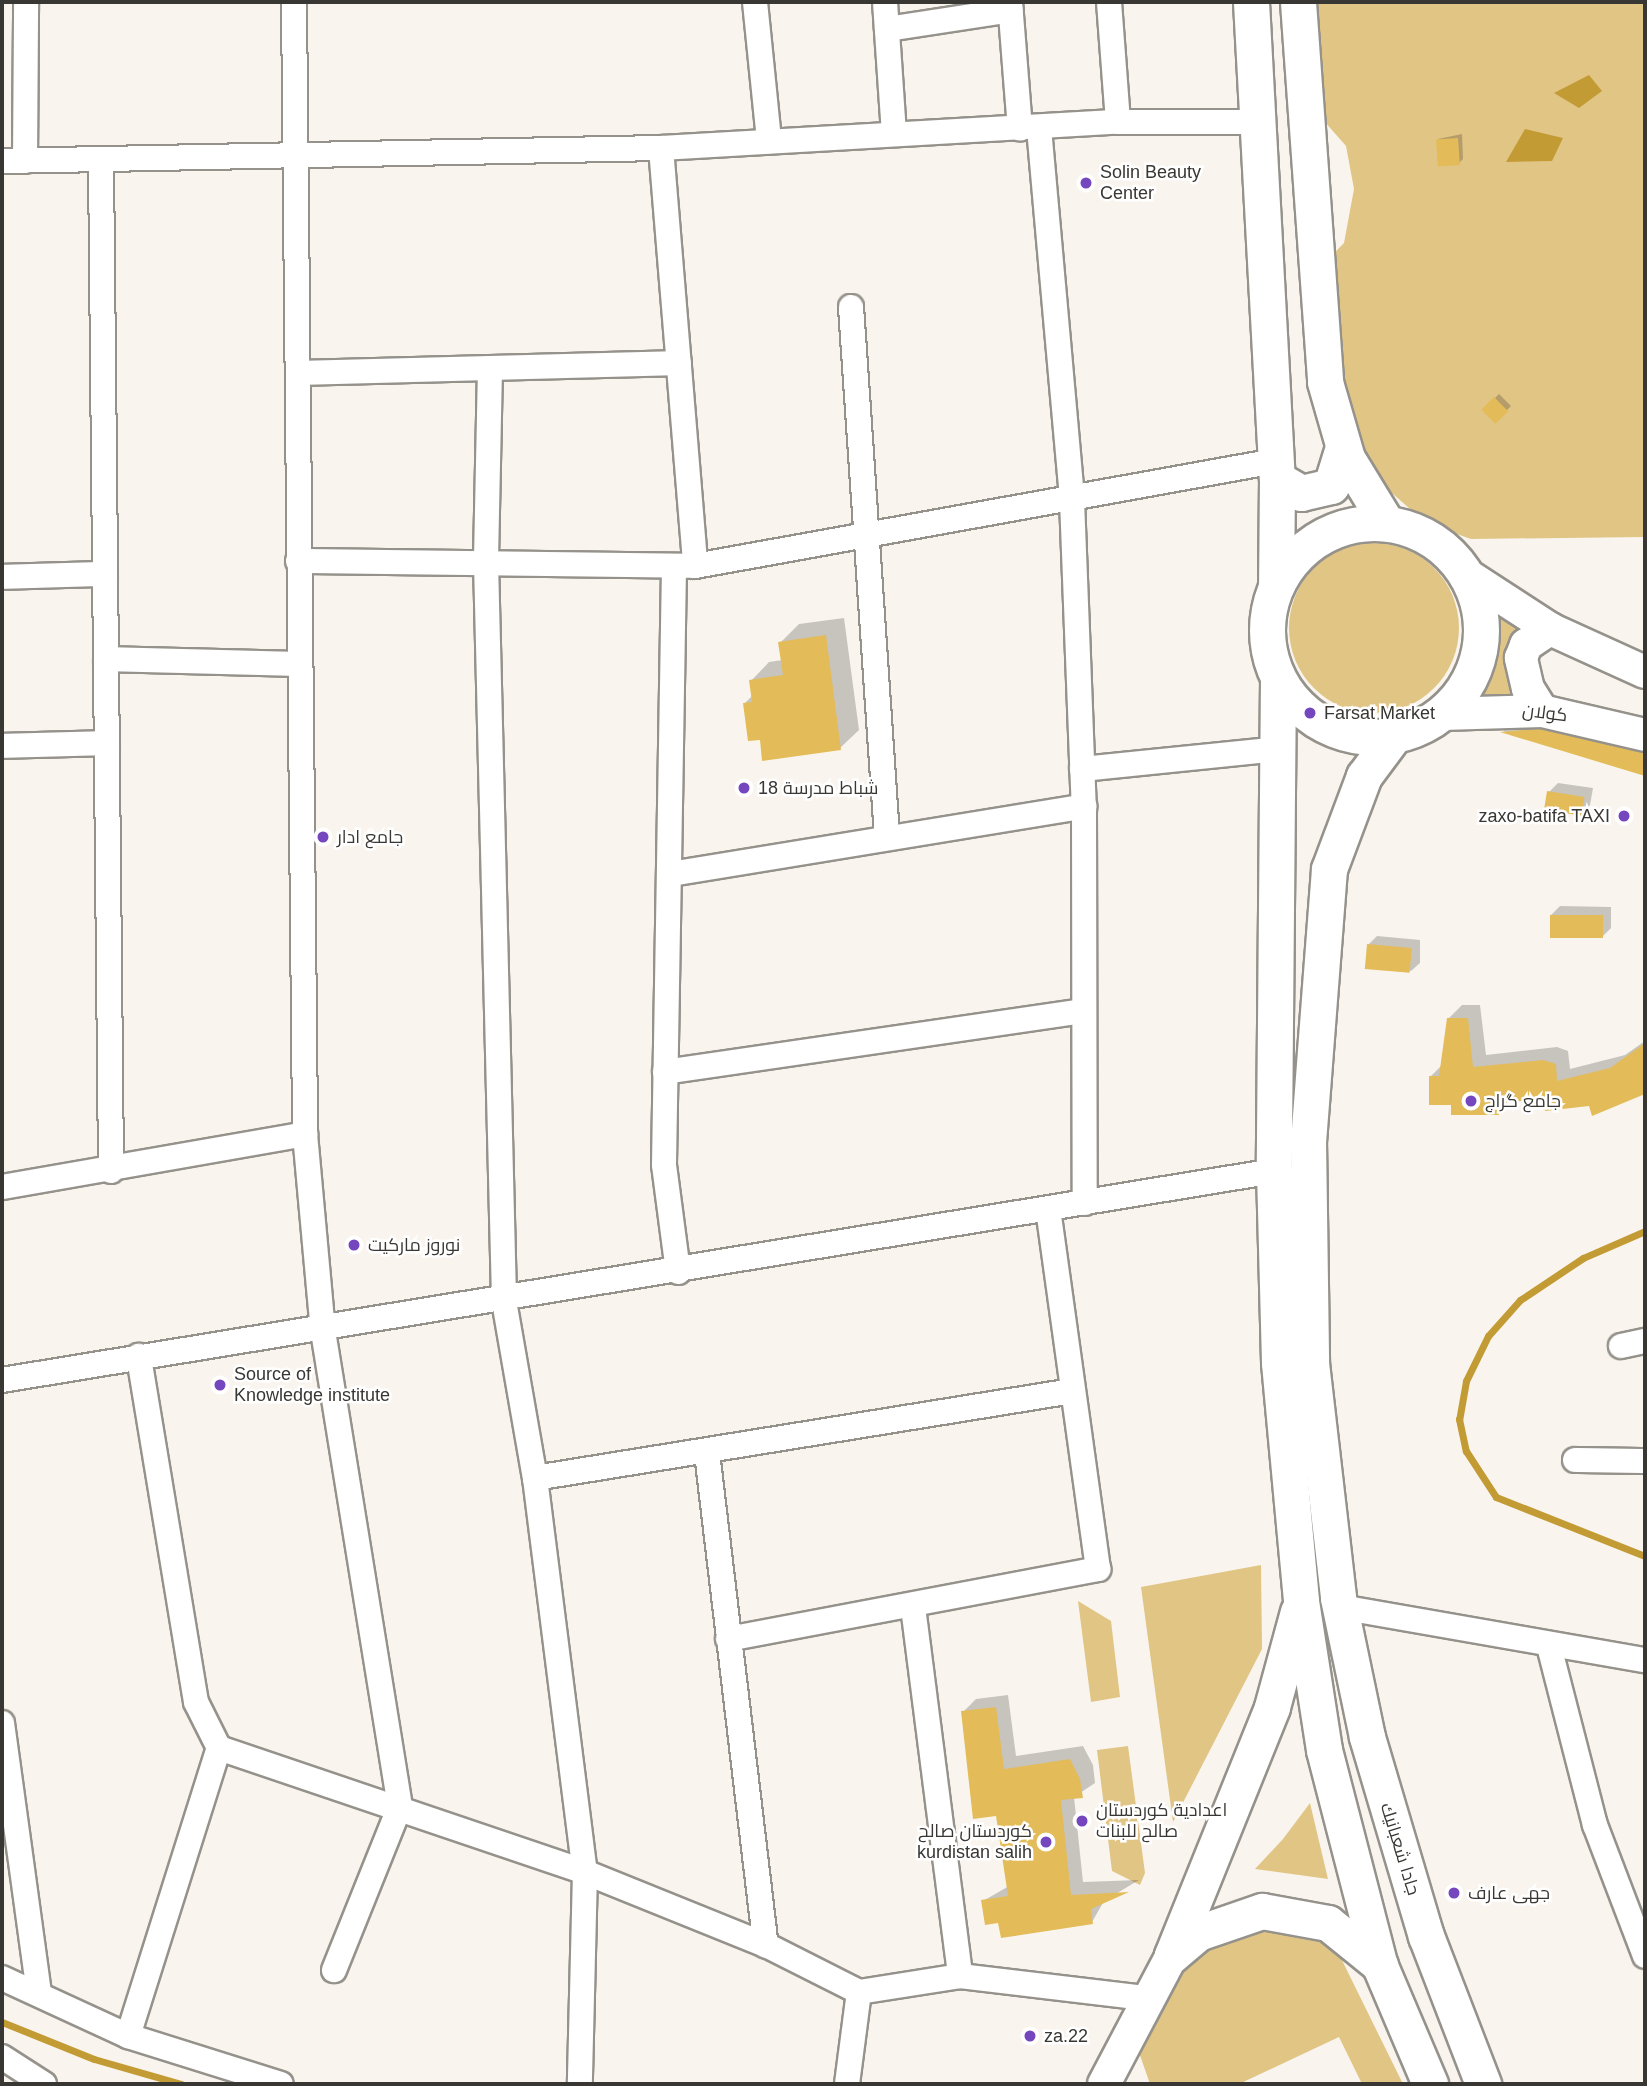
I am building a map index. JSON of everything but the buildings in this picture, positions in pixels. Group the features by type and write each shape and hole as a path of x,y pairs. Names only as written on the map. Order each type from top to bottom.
{"highway":[{"path":"1251,2 1253,122 1276,470 1276,586"},
{"path":"1298,2 1323,360 1343,447 1386,522"},
{"path":"1276,470 1301,494 1331,486 1343,447"},
{"path":"1278,679 1293,702 1339,732 1393,737 1442,714 1463,692 1480,644 1479,603 1467,575 1446,549 1418,531 1386,522 1352,523 1320,536 1294,557 1276,586 1267,617 1278,679 1274,1171 1279,1363 1301,1601 1324,1750 1382,1969 1430,2084"},
{"name":"جادا شعبانيك","path":"1393,737 1364,776 1329,869 1308,1140 1311,1363 1340,1607 1367,1737 1426,1936 1483,2084"},
{"path":"1172,1955 1272,1707 1301,1601"},
{"path":"1172,1955 1218,1923 1262,1911 1328,1923 1382,1969"}],"main road":[{"path":"1467,575 1550,629 1645,673"},
{"path":"1542,711 1528,689 1521,658 1526,645 1550,629"},
{"name":"كولان","path":"1442,714 1542,711 1645,735"},
{"path":"1104,2084 1145,1998 1172,1955"}],"street":[{"path":"26,2 13,161 100,162 300,152 661,148 1118,122 1253,122"},
{"path":"294,2 300,152 297,664 305,1134 323,1331 400,1806 334,1970"},
{"path":"755,2 769,141"},
{"path":"884,2 894,135"},
{"path":"1109,2 1118,122"},
{"path":"887,29 1011,6 1029,129 1072,500 1084,806 1085,1203"},
{"path":"661,148 679,363 685,567 671,874 664,1165 678,1272"},
{"path":"100,162 111,1171"},
{"path":"851,307 862,540 887,837"},
{"path":"300,373 679,363"},
{"path":"490,368 486,562 504,1301 535,1478 585,1872 580,2084"},
{"path":"298,561 685,567 862,540 1072,500 1276,470"},
{"path":"2,577 105,574"},
{"path":"106,659 297,664"},
{"path":"2,746 107,743"},
{"path":"1082,769 1278,749"},
{"path":"671,874 1084,806"},
{"path":"666,1072 1083,1011"},
{"path":"2,1187 111,1171 305,1134"},
{"path":"2,1380 139,1356 323,1331 1274,1171"},
{"path":"728,1639 913,1607 1098,1569 1048,1209"},
{"path":"1621,1346 1645,1341"},
{"path":"128,2036 219,1748 196,1702 139,1356"},
{"path":"535,1478 707,1453 1072,1391"},
{"path":"707,1453 766,1945"},
{"path":"1575,1460 1645,1461"},
{"path":"913,1607 960,1976"},
{"path":"1340,1607 1549,1646 1645,1660"},
{"path":"1549,1646 1595,1825 1645,1956"},
{"path":"2,1723 39,1993"},
{"path":"219,1748 400,1806 585,1872 766,1945 859,1992 960,1976 1145,1998"},
{"path":"2,1978 128,2036 281,2084"},
{"path":"847,2084 859,1992"},
{"path":"2,2057 44,2084"}],"shaded area":[{"path":"1316,2 1645,2 1645,537 1471,539 1426,523 1376,479 1346,414 1330,257 1344,243 1354,189 1346,146 1324,121"},
{"path":"1589,75 1602,91 1579,108 1554,93"},
{"path":"1525,129 1563,138 1552,161 1506,162"},
{"path":"1374,543 1407,549 1434,568 1453,595 1459,628 1453,661 1434,688 1407,707 1374,713 1341,707 1314,688 1295,661 1289,628 1295,595 1314,568 1341,549"},
{"path":"1488,603 1533,630 1525,701 1471,699 1490,668 1495,628"},
{"path":"1261,1565 1262,1649 1173,1822 1141,1587"},
{"path":"1078,1601 1111,1621 1120,1697 1091,1702"},
{"path":"1128,1746 1145,1873 1140,1885 1112,1871 1097,1750"},
{"path":"1310,1803 1328,1879 1255,1869 1283,1839"},
{"path":"1292,1920 1334,1944 1403,2084 1362,2084 1339,2037 1239,2084 1150,2084 1135,2041 1185,1948"}],"waterway":[{"path":"1645,1231 1583,1258 1520,1300 1488,1336 1466,1381 1459,1419 1466,1451 1496,1497 1645,1556"},
{"path":"2,2022 94,2059 181,2084"}],"place":[{"name":"Solin Beauty Center","path":"1086,183"},
{"name":"Farsat Market","path":"1310,713"},
{"name":"18 شباط مدرسة","path":"744,788"},
{"name":"zaxo-batifa TAXI","path":"1624,816"},
{"name":"جامع ادار","path":"323,837"},
{"name":"جامع گراج","path":"1471,1101"},
{"name":"نوروز ماركيت","path":"354,1245"},
{"name":"Source of Knowledge institute","path":"220,1385"},
{"name":"اعدادية كوردستان صالح للبنات","path":"1082,1821"},
{"name":"كوردستان صالح kurdistan salih","path":"1046,1842"},
{"name":"جهى عارف","path":"1454,1893"},
{"name":"za.22","path":"1030,2036"}]}
